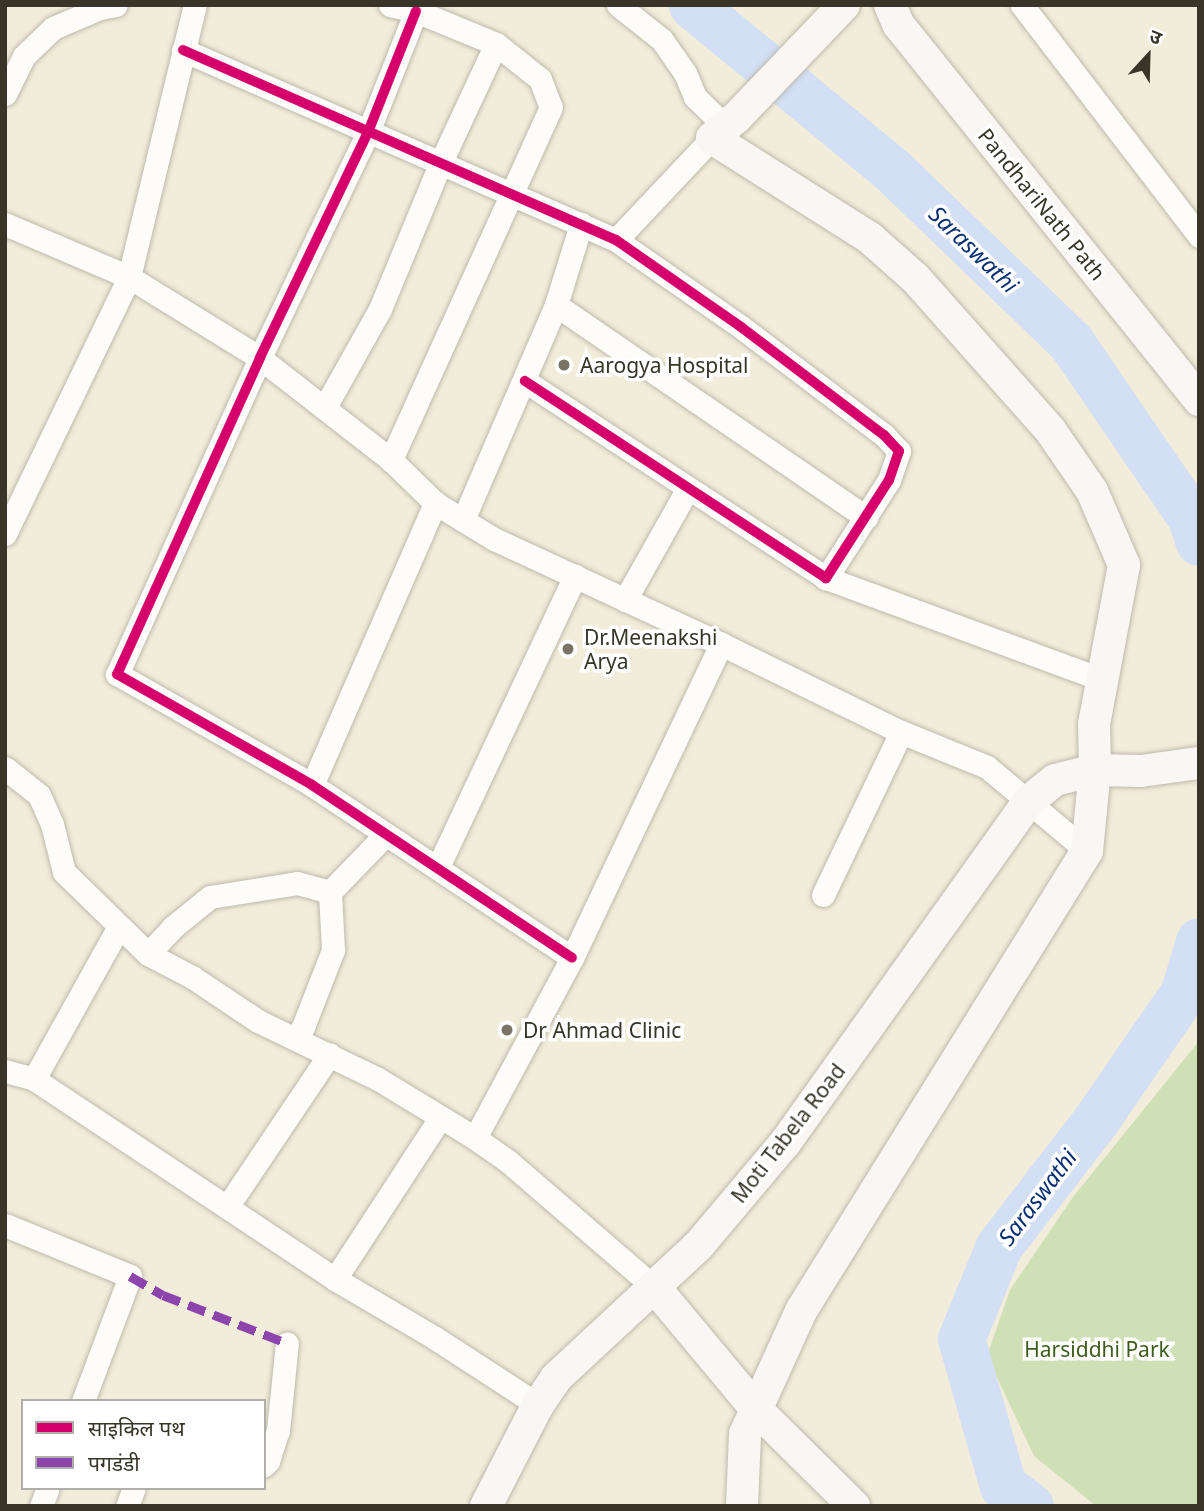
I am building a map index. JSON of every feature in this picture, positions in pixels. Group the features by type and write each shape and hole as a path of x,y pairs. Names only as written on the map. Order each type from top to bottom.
{"main road":[{"path":"844,5 736,118 712,138 870,238 915,278 1050,430 1092,491 1124,565 1100,679 1094,724 1095,770 1089,836"},
{"name":"PandhariNath Path","path":"890,5 898,24 1199,400"},
{"path":"1055,780 1094,724"},
{"name":"Moti Tabela Road","path":"486,1506 538,1405 556,1378 656,1289 699,1245 785,1143 1029,801 1055,780 1095,770 1141,771 1199,763"},
{"path":"742,1506 745,1434 802,1311 1089,836 1141,771"},
{"path":"656,1289 756,1409 854,1506"}],"street":[{"path":"5,94 24,57 53,28 100,8 117,5"},
{"path":"5,534 129,277 195,5"},
{"path":"390,5 416,11 496,44 540,79 551,107 391,460"},
{"path":"618,5 662,40 685,73 695,97 718,119 736,118"},
{"path":"1022,5 1199,236"},
{"path":"416,11 369,130 260,358 117,674 312,785 572,958"},
{"path":"325,407 380,309 440,164 496,44"},
{"path":"183,50 616,240 741,327 884,435 899,451 889,480 826,578"},
{"path":"616,240 712,138"},
{"path":"5,224 129,277 260,358 391,460 435,503 494,539 721,644 901,733 987,767 1029,801 1089,836"},
{"path":"463,520 556,305 580,224"},
{"path":"556,305 866,517"},
{"path":"525,381 826,578 1100,679"},
{"path":"625,600 687,489"},
{"path":"312,785 435,503"},
{"path":"438,867 575,576"},
{"path":"475,1138 572,958 721,644"},
{"path":"823,895 901,733"},
{"path":"5,768 39,795 52,824 64,872 118,928 148,954 192,977 258,1021 378,1079 475,1138 509,1162 656,1289"},
{"path":"295,1038 303,1027 333,950 330,892 385,835"},
{"path":"148,954 173,927 210,897 297,883 330,892"},
{"path":"34,1079 118,928"},
{"path":"227,1207 330,1054"},
{"path":"5,1071 34,1079 335,1279 435,1338 538,1405"},
{"path":"335,1279 440,1118"},
{"path":"5,1225 130,1276 84,1399"},
{"path":"266,1463 278,1431 287,1343"}],"green space":[{"name":"Harsiddhi Park","path":"1199,1041 1199,1506 1096,1506 1034,1456 987,1356 1010,1290 1073,1197"}],"waterway":[{"name":"Saraswathi","path":"692,5 891,169 1070,341 1191,518 1199,542"},
{"name":"Saraswathi","path":"1030,1506 1003,1486 961,1339 999,1246 1096,1120 1184,992 1199,941"}],"marked path":[{"path":"130,1276 163,1295 287,1343"}],"cycle path":[{"path":"416,11 369,130 260,358 117,674 312,785 572,958"},
{"path":"183,50 616,240 741,327 884,435 899,451 889,480 826,578 525,381"}],"place":[{"name":"Aarogya Hospital","path":"564,365"},
{"name":"Dr.Meenakshi Arya","path":"568,649"},
{"name":"Dr Ahmad Clinic","path":"507,1030"}]}
